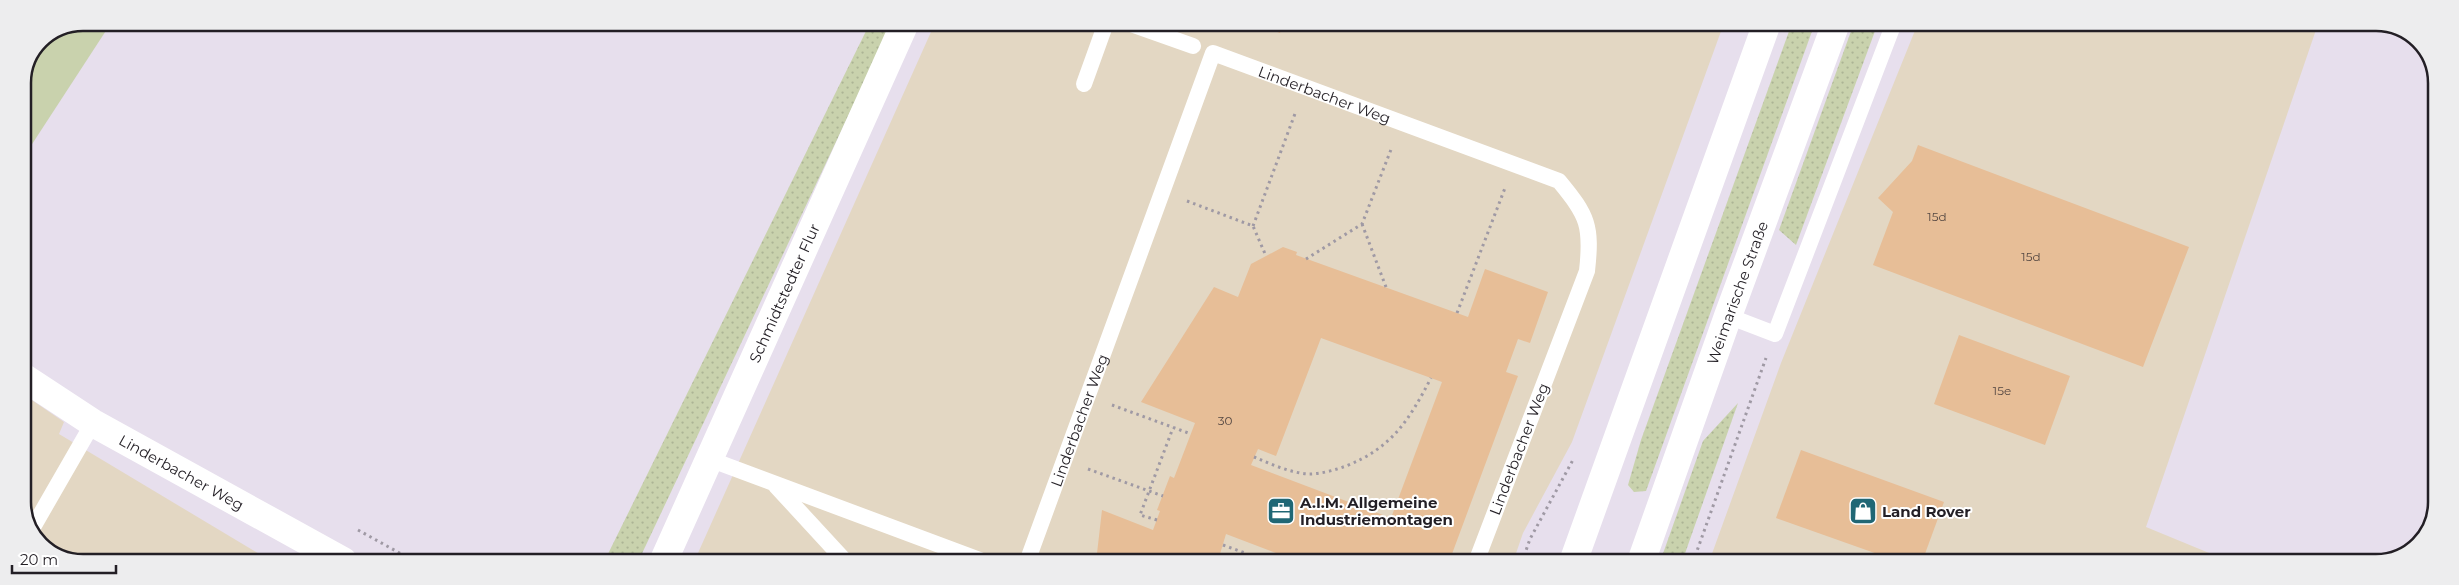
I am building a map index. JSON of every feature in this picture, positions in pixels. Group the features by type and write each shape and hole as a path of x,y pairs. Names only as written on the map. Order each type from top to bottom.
{"main road":[{"name":"Schmidtstedter Flur","path":"666,554 901,31"},
{"path":"1576,554 1764,31"},
{"name":"Weimarische Straße","path":"1644,554 1728,316 1833,31"},
{"name":"Linderbacher Weg","path":"31,382 93,423 330,554"}],"lane":[{"path":"1084,84 1103,31"},
{"path":"1151,31 1193,46"},
{"path":"1728,316 1775,334 1891,31"},
{"name":"Linderbacher Weg","path":"1030,554 1213,53 1559,181 1580,206 1590,237 1586,271 1479,554"},
{"path":"36,523 93,423"},
{"path":"709,459 963,554"},
{"path":"774,484 839,554"}],"path":[{"path":"1266,256 1253,226 1305,87"},
{"path":"1306,259 1362,224 1401,123"},
{"path":"1457,313 1514,164"},
{"path":"1163,192 1253,226"},
{"path":"1362,224 1386,287"},
{"path":"1696,554 1775,334"},
{"path":"1254,457 1286,470 1309,474 1334,471 1365,458 1385,446 1417,405 1431,378"},
{"path":"1088,396 1191,434"},
{"path":"1157,520 1140,515 1173,428"},
{"path":"1064,460 1163,496"},
{"path":"1223,545 1245,554"}],"shaded area":[{"path":"931,31 1721,31 1572,442 1523,533 1516,554 698,554"},
{"path":"1915,31 2316,31 2146,527 2212,554 1712,554 1781,363"},
{"path":"31,399 64,422 59,434 259,554 84,554 73,553 57,547 38,528 31,505"}],"green space":[{"path":"106,31 31,146 32,73 40,54 54,40 64,35 73,32"},
{"path":"866,31 888,31 642,554 608,554"},
{"path":"1789,31 1812,31 1646,491 1634,492 1628,485 1641,440"},
{"path":"1851,31 1875,31 1796,245 1779,230"},
{"path":"1738,403 1685,554 1663,554 1703,441"}],"building":[{"path":"1918,145 2189,247 2143,367 1873,265 1893,212 1878,198 1912,161"},
{"path":"1283,247 1297,252 1296,255 1468,317 1485,269 1548,292 1530,343 1518,339 1506,372 1518,376 1452,554 1279,554 1226,534 1220,554 1097,554 1102,510 1153,530 1160,511 1157,510 1170,476 1174,478 1195,423 1141,402 1214,287 1238,297 1251,264","holes":["1321,338 1442,382 1391,518 1251,465 1258,449 1276,456"]},
{"path":"1959,335 2070,376 2045,445 1934,404"},
{"path":"1801,450 1944,502 1925,554 1877,554 1776,518"}],"place":[{"name":"A.I.M. Allgemeine Industriemontagen","path":"1281,511"},
{"name":"Land Rover","path":"1863,511"}]}
